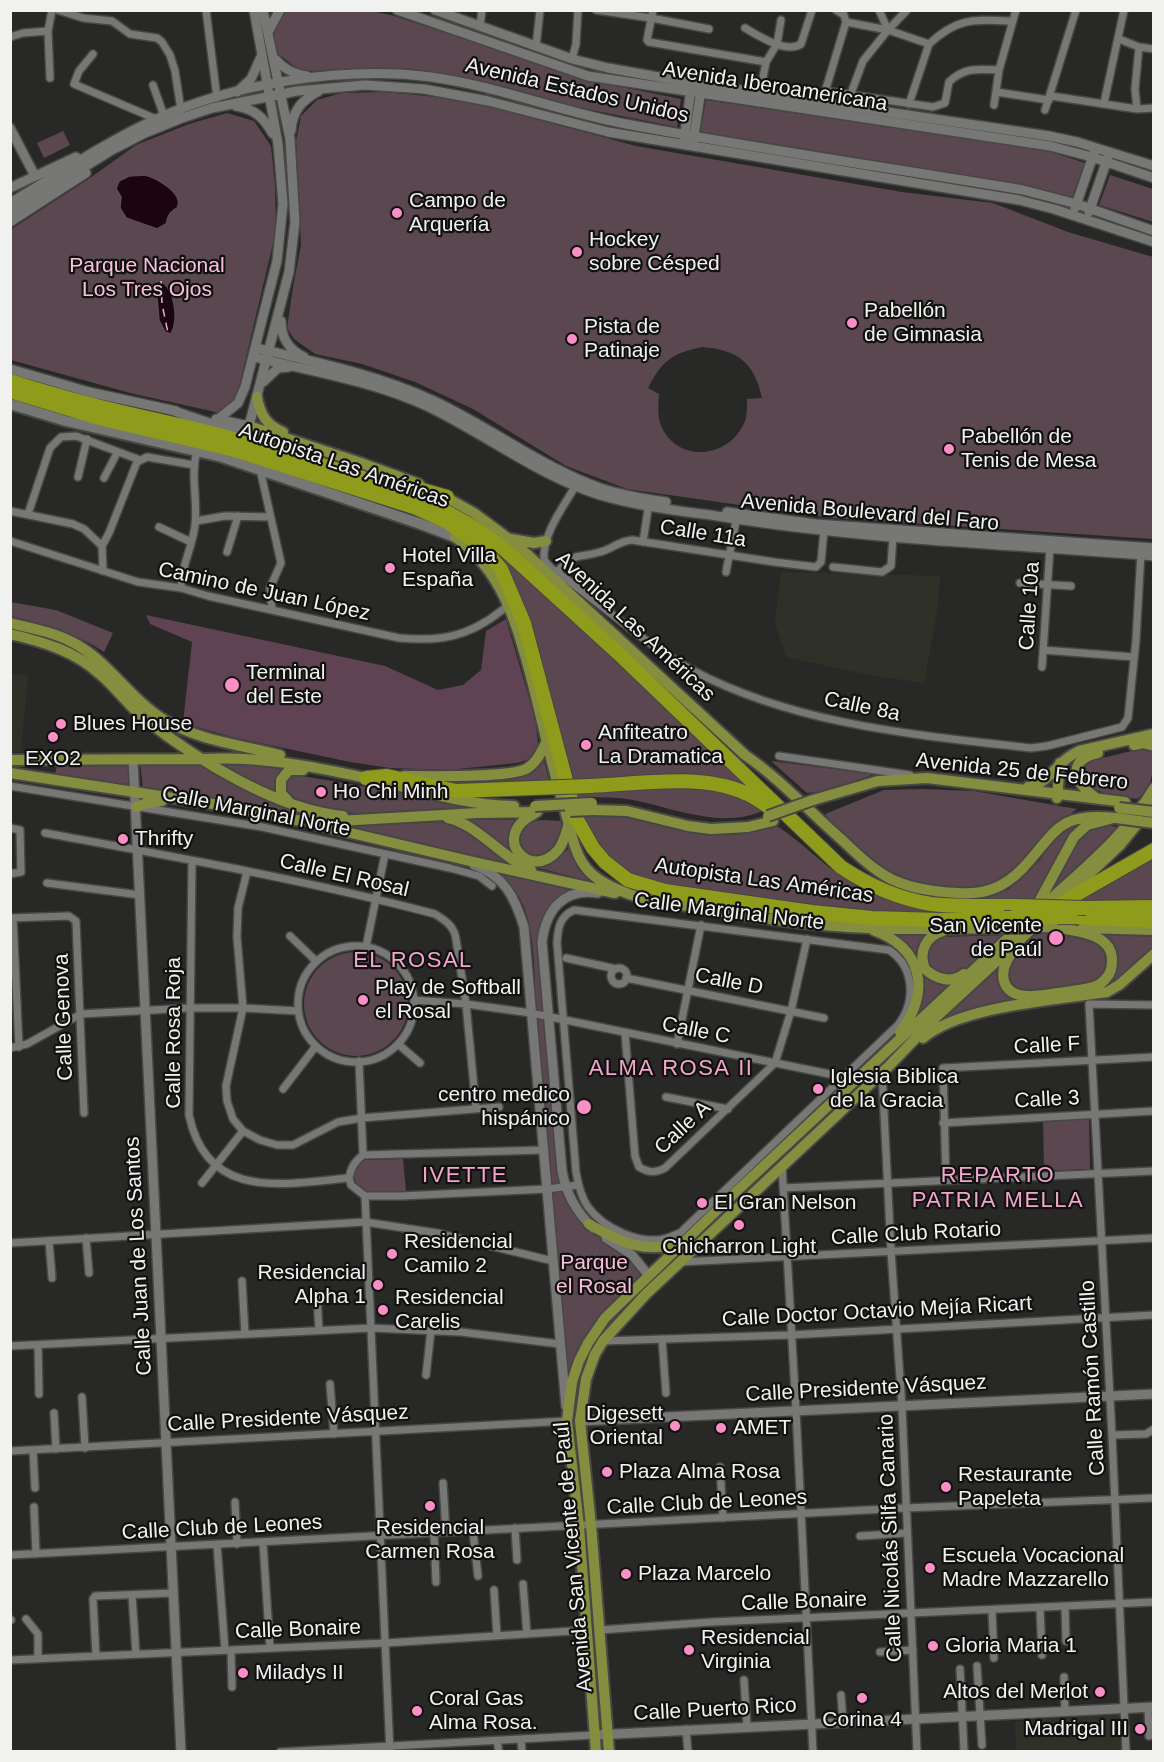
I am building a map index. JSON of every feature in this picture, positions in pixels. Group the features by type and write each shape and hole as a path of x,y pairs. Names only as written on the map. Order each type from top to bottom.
{"highway":[{"name":"Autopista Las Américas","path":"10,381 78,401 230,438 311,461 422,499 454,514 487,535 618,652 841,867 868,884 893,894 930,904 1154,912"},
{"name":"Autopista Las Américas","path":"10,391 90,415 235,450 414,507 449,523 482,546 501,569 524,623 576,818 593,848 616,872 636,883 665,891 812,912 999,923 1071,917 1154,921"},
{"path":"235,450 285,471 423,519 455,537"},
{"path":"311,461 331,464 447,497"},
{"path":"366,778 387,776 456,791 691,781 722,785 746,793 791,820"},
{"path":"1049,921 1070,898 1154,850"},
{"path":"1086,908 1154,907"},
{"path":"808,923 814,919 890,922 898,918"}],"main road":[{"path":"258,391 262,417 272,428 313,447"},
{"path":"10,404 66,421 197,450 260,469 455,537 486,564 508,606 524,651 546,743 575,846 584,866 606,884 640,898"},
{"name":"Avenida Las Américas","path":"249,426 424,486 474,513 542,562 745,755 764,768 861,857 883,874 901,883 930,891 969,894 991,891 1012,879 1062,825 1074,819 1120,809 1154,823"},
{"path":"508,538 534,543 546,542"},
{"path":"10,623 40,630 72,642 98,661 145,719 203,759 253,788 294,805 338,815 376,818"},
{"path":"10,634 47,643 75,655 132,701 196,735 279,754 323,769"},
{"path":"1012,788 1037,786 1068,756 1079,751 1154,734"},
{"path":"168,759 175,750 172,738"},
{"path":"387,776 496,774 519,771 533,763 546,743"},
{"path":"1096,798 1080,785 1077,779 1079,764 1084,758 1150,743"},
{"path":"10,760 234,757 269,759 366,778 466,802 536,809"},
{"path":"46,759 54,769 53,773 46,778"},
{"path":"1057,796 1060,763"},
{"path":"294,805 280,793 281,780 289,770 351,775"},
{"path":"10,773 296,820 550,879 640,898 724,912 867,928 949,929 999,923 1049,921 1154,930"},
{"name":"Avenida 25 de Febrero","path":"536,809 637,806 686,820 712,823 742,822 770,818 878,781 927,778 1012,788 1120,809 1154,813"},
{"name":"Avenida 25 de Febrero","path":"815,802 867,790 913,784 1096,798 1120,809 1154,805"},
{"name":"Avenida San Vicente de Paúl","path":"596,1752 579,1526 567,1421 572,1382 588,1343 605,1318 688,1239 735,1187 847,1081 880,1058 1109,844 1137,814 1154,788"},
{"path":"136,807 153,802 191,802"},
{"name":"Avenida San Vicente de Paúl","path":"609,1752 591,1525 580,1421 586,1379 603,1341 646,1294 885,1069 934,1019 1023,937 1049,921 1154,805"},
{"path":"536,809 519,822 513,838 516,851 533,862 550,857 559,849 569,823"},
{"path":"296,820 338,821 536,809"},
{"path":"1029,919 1074,837 1088,825 1120,809"},
{"path":"421,816 446,817 463,823 523,867 550,879"},
{"path":"1023,937 1004,964 1002,972 1002,979 1015,993 1027,996 1096,986 1107,979 1112,957 1106,944 1091,934 1049,921"},
{"path":"867,928 902,945 914,963 919,986 918,998 911,1018 880,1058"},
{"path":"949,929 933,934 924,944 922,956 925,969 938,978 947,980 960,977 999,946"},
{"path":"885,1069 930,1032 948,1022 1006,1008 1107,992 1119,985 1154,954"},
{"path":"589,1224 612,1238 638,1247 672,1246 688,1239"}],"street":[{"path":"50,78 48,31 52,10"},
{"path":"58,10 83,18 112,21 130,34 157,38 162,42 172,63 182,110"},
{"path":"206,10 217,98"},
{"path":"218,420 238,403 255,352 282,231 283,204 278,144 254,10"},
{"path":"263,10 290,139"},
{"path":"268,32 280,10"},
{"name":"Avenida Iberoamericana","path":"397,10 432,14 480,26 572,59 697,88 1094,153"},
{"path":"480,26 482,10"},
{"path":"536,47 540,10"},
{"path":"572,59 576,44 578,10"},
{"path":"596,10 652,14 709,30"},
{"path":"745,28 777,44 795,47 801,44 812,10"},
{"path":"822,102 846,22 844,15 836,10"},
{"path":"879,10 888,30"},
{"path":"850,96 863,61 907,10"},
{"path":"994,105 999,70 1016,10"},
{"path":"1045,110 1076,10"},
{"path":"1104,103 1124,10"},
{"name":"Avenida Iberoamericana","path":"432,14 573,72 606,79 760,93 1049,136 1154,177"},
{"path":"652,14 647,40 649,42 766,62"},
{"path":"760,93 766,62 777,44 781,20"},
{"path":"909,104 929,44 952,27 968,20 1013,21"},
{"path":"846,22 888,30 929,44"},
{"path":"10,37 23,33 48,31"},
{"path":"1119,39 1138,47 1154,49"},
{"path":"1137,109 1135,89 1138,47"},
{"path":"93,54 79,71 74,84 160,117"},
{"path":"236,92 251,79 262,54"},
{"path":"273,57 295,74 315,77"},
{"path":"826,91 933,107 943,104 949,82 964,71 999,70"},
{"name":"Avenida Estados Unidos","path":"10,213 160,117 236,92 279,83 315,77 372,74 432,78 469,85 623,124 1023,190 1077,204 1154,231"},
{"name":"Avenida Estados Unidos","path":"12,203 121,141 182,118 228,105 325,87 365,85 424,89 488,101 608,132 1018,200 1073,215 1154,242"},
{"path":"153,86 160,117"},
{"path":"249,426 281,307 294,247 291,123 296,110 305,98 325,87"},
{"path":"688,146 697,88"},
{"path":"996,92 1104,103 1137,109 1154,108"},
{"path":"228,105 245,107 259,114 265,120 278,144"},
{"path":"10,128 35,176"},
{"path":"10,188 121,141"},
{"path":"10,222 55,195 121,141"},
{"path":"1073,215 1094,153"},
{"path":"1084,219 1090,209 1108,158"},
{"name":"Avenida Iberoamericana","path":"1108,158 1154,166"},
{"path":"12,203 35,176"},
{"path":"281,307 281,329 288,345 299,354 317,363"},
{"name":"Avenida Boulevard del Faro","path":"255,352 373,386 428,406 550,473 598,494 824,531 1141,551 1154,556"},
{"name":"Avenida Boulevard del Faro","path":"268,356 317,363 388,382 455,411 539,459 584,481 649,503"},
{"path":"258,391 269,374 278,368 307,368"},
{"path":"10,369 89,392 249,426"},
{"path":"171,410 230,430 240,430 249,426"},
{"path":"28,514 50,448 56,439 64,436 87,439 117,453 140,459 153,458 194,465"},
{"path":"78,477 87,439"},
{"path":"181,588 196,521 194,465 197,450"},
{"path":"104,478 117,453"},
{"path":"103,571 102,546 140,459"},
{"path":"260,469 280,563 270,588 272,609"},
{"path":"542,562 546,542 552,528 576,485"},
{"path":"643,542 649,503"},
{"path":"10,511 79,526 102,546"},
{"path":"196,521 225,516 270,517"},
{"path":"226,552 238,516"},
{"path":"726,572 737,516"},
{"name":"Avenida Boulevard del Faro","path":"737,516 1050,548 1141,551 1154,548"},
{"path":"159,527 191,542"},
{"name":"Calle 11a","path":"557,572 566,561 578,555 604,551 617,543 626,541 816,567 820,562 824,531"},
{"path":"833,567 882,572 891,567 893,536"},
{"name":"Camino de Juan López","path":"10,541 138,582 181,588 399,638 431,640 467,633 508,606"},
{"name":"Calle 10a","path":"1042,667 1050,548"},
{"name":"Calle 8a","path":"542,562 653,644 693,670 743,692 782,705 896,732 1031,748 1122,727 1128,718 1141,551"},
{"path":"1020,583 1071,586"},
{"path":"1043,650 1134,657"},
{"path":"779,756 927,778"},
{"name":"Calle Juan de Los Santos","path":"133,759 181,1752"},
{"name":"Calle Marginal Norte","path":"10,786 262,827 450,868 479,876 492,886"},
{"path":"10,828 20,829 21,873 10,874"},
{"name":"Calle El Rosal","path":"45,833 375,898 435,914 450,925 455,932 466,1004 476,1108"},
{"path":"366,947 385,854"},
{"name":"Avenida San Vicente de Paúl","path":"446,855 479,867 502,883 517,903 527,941 531,1013 567,1421"},
{"name":"Calle Rosa Roja","path":"192,861 189,1115 193,1135 200,1149 215,1167 235,1178 252,1183 278,1185 349,1178"},
{"path":"247,872 238,908 237,937 243,1008 226,1086 227,1101 233,1119 243,1131 260,1140 277,1145 293,1145 338,1122 499,1107"},
{"path":"46,883 140,895"},
{"path":"640,898 592,892 580,893 557,904 552,910 547,918 542,942 565,1187 578,1211 589,1224 632,1255 649,1276"},
{"name":"Calle Marginal Norte","path":"565,1021 558,957 558,930 566,914 574,910 889,950 903,962 908,973 909,998 903,1019 847,1081"},
{"name":"Calle Genova","path":"12,918 69,916 76,921 84,1113"},
{"path":"12,918 14,1002 19,1047"},
{"path":"677,1044 701,925"},
{"path":"290,936 316,962"},
{"name":"Calle A","path":"625,1033 635,1156 639,1167 652,1173 665,1168 775,1063 791,1011 807,939"},
{"path":"348,946 366,947 384,953 399,965 409,981 414,1000 412,1016 398,1044 386,1053 372,1059 342,1060 316,1046 304,1030 298,1011 298,993 304,976 316,962 331,951 348,946"},
{"path":"566,958 623,969 626,971 626,978 621,983 614,981 612,975 616,969"},
{"name":"Calle D","path":"626,978 824,1018"},
{"name":"Calle C","path":"414,1000 531,1013 775,1063 847,1081"},
{"name":"Calle Ramón Castillo","path":"1126,1752 1116,1500 1089,1004 1154,1005"},
{"path":"10,1048 19,1047 81,1014 190,1008 298,1011"},
{"path":"565,1021 578,1185 588,1207 602,1221 637,1237 656,1240 668,1238 680,1233 735,1187"},
{"path":"398,1044 420,1063"},
{"path":"283,1089 316,1046"},
{"name":"Calle F","path":"943,1123 942,1068 1154,1057"},
{"path":"359,1061 363,1155"},
{"name":"Calle Nicolás Silfa Canario","path":"885,1069 891,1251 902,1406 917,1752"},
{"path":"666,1097 728,1109"},
{"name":"Calle 3","path":"943,1123 1154,1111"},
{"path":"943,1123 946,1180"},
{"path":"202,1183 243,1131"},
{"path":"544,1150 363,1155 356,1160 350,1170 349,1178 351,1185 365,1196 401,1197 547,1189 578,1185"},
{"path":"782,1166 813,1752"},
{"path":"783,1188 1154,1171"},
{"path":"365,1196 390,1749"},
{"path":"10,1243 365,1222 437,1233 553,1261"},
{"name":"Calle Club Rotario","path":"680,1262 1154,1238"},
{"path":"86,1239 89,1273"},
{"path":"49,1240 52,1278"},
{"path":"242,1281 244,1334"},
{"path":"317,1297 319,1330"},
{"name":"Calle Doctor Octavio Mejía Ricart","path":"603,1341 790,1335 1154,1315"},
{"path":"10,1346 372,1328 431,1330 560,1344"},
{"path":"426,1375 431,1330"},
{"path":"662,1339 666,1393"},
{"path":"38,1345 39,1394"},
{"path":"330,1384 334,1434"},
{"name":"Calle Presidente Vásquez","path":"580,1421 1154,1394"},
{"path":"82,1397 86,1448"},
{"path":"54,1413 56,1449"},
{"name":"Calle Presidente Vásquez","path":"10,1451 567,1421"},
{"path":"1112,1435 1146,1434 1154,1429"},
{"path":"33,1450 35,1488"},
{"path":"720,1467 723,1518"},
{"path":"443,1483 446,1532"},
{"name":"Calle Club de Leones","path":"10,1555 906,1508 1154,1498"},
{"path":"235,1502 237,1544"},
{"path":"34,1506 36,1554"},
{"path":"515,1528 517,1560"},
{"path":"473,1531 478,1576"},
{"path":"434,1533 436,1582"},
{"path":"860,1536 907,1533"},
{"path":"263,1543 270,1648"},
{"path":"217,1545 232,1687"},
{"path":"522,1584 527,1634"},
{"path":"494,1590 497,1636"},
{"path":"96,1656 94,1597 173,1593"},
{"path":"132,1594 136,1654"},
{"name":"Calle Bonaire","path":"600,1630 1154,1602"},
{"path":"1065,1607 1066,1641"},
{"path":"1040,1608 1042,1655"},
{"path":"992,1610 994,1658"},
{"path":"26,1619 38,1634 38,1658"},
{"name":"Calle Bonaire","path":"10,1660 386,1643 588,1630"},
{"path":"880,1652 912,1650"},
{"path":"977,1666 982,1745"},
{"path":"960,1669 964,1749"},
{"path":"1064,1677 1065,1711"},
{"path":"744,1680 747,1726"},
{"path":"841,1695 843,1721"},
{"path":"1149,1736 1151,1707"},
{"name":"Calle Puerto Rico","path":"280,1752 390,1749 686,1729 1151,1707"},
{"path":"686,1729 688,1752"},
{"path":"521,1739 522,1752"},
{"path":"497,1741 499,1752"},
{"path":"463,1743 463,1752"}],"shaded area":[{"path":"145,175 168,187 177,197 177,208 169,215 166,224 157,229 126,218 120,208 121,197 116,189 119,181 129,176"},
{"path":"161,281 170,291 174,306 175,321 171,334 165,332 159,320 156,286 157,282"},
{"path":"781,572 940,576 937,612 924,683 869,675 786,657 775,623"},
{"path":"146,615 385,666 438,690 463,685 481,670 486,631 506,619 536,722 538,745 533,758 517,763 448,770 390,768 350,762 232,737 183,723 192,642 150,624"},
{"path":"10,674 28,675 21,752 11,751"},
{"path":"1120,1715 1122,1751 1016,1751 1015,1721"}],"green space":[{"path":"366,10 391,15 597,82 681,99 677,127 410,70 300,71 276,52 271,11"},
{"path":"386,92 437,97 499,109 636,146 902,192 993,203 1068,232 1153,257 1153,539 831,518 627,489 566,466 473,409 415,382 362,364 315,354 294,339 287,328 301,245 296,141 301,116 317,100 341,93","holes":["702,347 735,355 749,367 759,386 762,398 747,399 746,418 740,431 731,441 720,448 708,451 695,452 683,449 663,430 659,417 659,394 648,388 658,371 675,355"]},
{"path":"706,100 1042,149 1085,163 1072,198 1008,182 700,132"},
{"name":"Parque Nacional Los Tres Ojos","path":"227,113 254,121 271,146 275,185 276,231 235,404 220,413 130,393 11,360 10,230 136,145 189,124"},
{"path":"63,131 70,145 44,158 37,143"},
{"path":"1110,175 1153,189 1153,222 1099,205"},
{"path":"494,545 750,789 620,780 569,780 516,587"},
{"path":"11,602 56,610 113,633 104,652 71,634 11,616"},
{"path":"1144,748 1153,751 1150,784 1143,795 1137,799 1110,795 1089,787 1082,771 1090,761"},
{"path":"543,757 550,784 454,788 426,778 514,774"},
{"path":"54,761 129,762 130,787 55,774 57,766"},
{"path":"215,761 285,767 277,780 278,796"},
{"path":"771,761 874,774 833,788 807,793"},
{"path":"140,762 199,762 271,803 325,817 267,811 143,789"},
{"path":"290,774 386,790 469,808 369,814 342,812 292,800 283,788"},
{"path":"682,788 719,790 742,795 765,810 733,818 717,818 685,813 630,799 572,798 571,791"},
{"path":"884,790 974,791 1077,809 1052,828 1025,861 1003,881 979,890 926,887 898,878 832,825 825,814"},
{"path":"635,815 670,826 705,833 741,834 777,826 843,877 878,894 914,904 990,915 901,914 795,905 639,882 618,867 589,837 583,817"},
{"path":"466,820 517,820 509,838 536,865 546,865 554,861 569,848 578,869 604,888 570,876 523,864"},
{"path":"542,820 561,821 561,832 554,846 542,857 530,856 521,849 521,832 526,825"},
{"path":"1082,820 1081,826 1035,901 967,897 989,897 1009,889 1040,860 1053,839"},
{"path":"443,822 467,830 516,868 347,825"},
{"path":"1105,825 1118,827 1044,900 1074,844 1085,833"},
{"path":"1153,857 1153,904 1070,901"},
{"path":"497,873 576,890 545,917 546,1016 536,1011 533,952 525,909 517,894"},
{"path":"894,933 928,933 921,965 957,980 903,1031 914,1015 923,991 919,971 893,936"},
{"path":"1035,934 1069,935 1094,940 1108,955 1108,966 1102,978 1095,984 1061,990 1027,992 1019,989 1010,979 1009,965 1020,945"},
{"path":"1006,935 958,977 930,969 927,952 930,941 938,937"},
{"path":"1102,935 1153,937 1153,950 1118,983 1101,990 1109,982 1114,972"},
{"path":"356,952 376,956 393,967 404,984 408,1004 404,1024 393,1041 376,1052 356,1056 336,1052 319,1041 308,1024 304,1004 308,984 319,967 336,956"},
{"path":"1002,964 1000,979 1032,1002 975,1008 938,1022 996,971"},
{"name":"Parque el Rosal","path":"546,1018 561,1184 597,1235 623,1252 646,1275 605,1313 567,1380 536,1019"},
{"path":"1089,1117 1090,1169 1044,1171 1043,1118"},
{"path":"403,1159 406,1191 381,1193 365,1191 355,1181 353,1172 363,1160"}],"ferry route":[{"path":"161,281 162,304 168,333"}],"place":[{"name":"Campo de Arquería","path":"397,213"},
{"name":"Hockey sobre Césped","path":"577,252"},
{"name":"Pabellón de Gimnasia","path":"852,323"},
{"name":"Pista de Patinaje","path":"572,339"},
{"name":"Pabellón de Tenis de Mesa","path":"949,449"},
{"name":"Hotel Villa España","path":"390,568"},
{"name":"Terminal del Este","path":"232,685"},
{"name":"Blues House","path":"61,724"},
{"name":"EXO2","path":"53,737"},
{"name":"Anfiteatro La Dramatica","path":"586,745"},
{"name":"Ho Chi Minh","path":"321,792"},
{"name":"Thrifty","path":"123,839"},
{"name":"San Vicente de Paúl","path":"1056,938"},
{"name":"Play de Softball el Rosal","path":"363,1000"},
{"name":"Iglesia Biblica de la Gracia","path":"818,1089"},
{"name":"centro medico hispánico","path":"584,1107"},
{"name":"El Gran Nelson","path":"702,1203"},
{"name":"Chicharron Light","path":"739,1225"},
{"name":"Residencial Camilo 2","path":"392,1254"},
{"name":"Residencial Alpha 1","path":"378,1285"},
{"name":"Residencial Carelis","path":"383,1310"},
{"name":"Digesett Oriental","path":"675,1426"},
{"name":"AMET","path":"721,1428"},
{"name":"Plaza Alma Rosa","path":"607,1472"},
{"name":"Restaurante Papeleta","path":"946,1487"},
{"name":"Residencial Carmen Rosa","path":"430,1506"},
{"name":"Escuela Vocacional Madre Mazzarello","path":"930,1568"},
{"name":"Plaza Marcelo","path":"626,1574"},
{"name":"Gloria Maria 1","path":"933,1646"},
{"name":"Residencial Virginia","path":"689,1650"},
{"name":"Miladys II","path":"243,1673"},
{"name":"Altos del Merlot","path":"1100,1692"},
{"name":"Corina 4","path":"862,1698"},
{"name":"Coral Gas Alma Rosa.","path":"417,1711"},
{"name":"Madrigal III","path":"1140,1729"}],"district":[{"name":"EL ROSAL","path":"413,961"},
{"name":"ALMA ROSA II","path":"671,1069"},
{"name":"IVETTE","path":"465,1176"},
{"name":"REPARTO PATRIA MELLA","path":"998,1188"}]}
